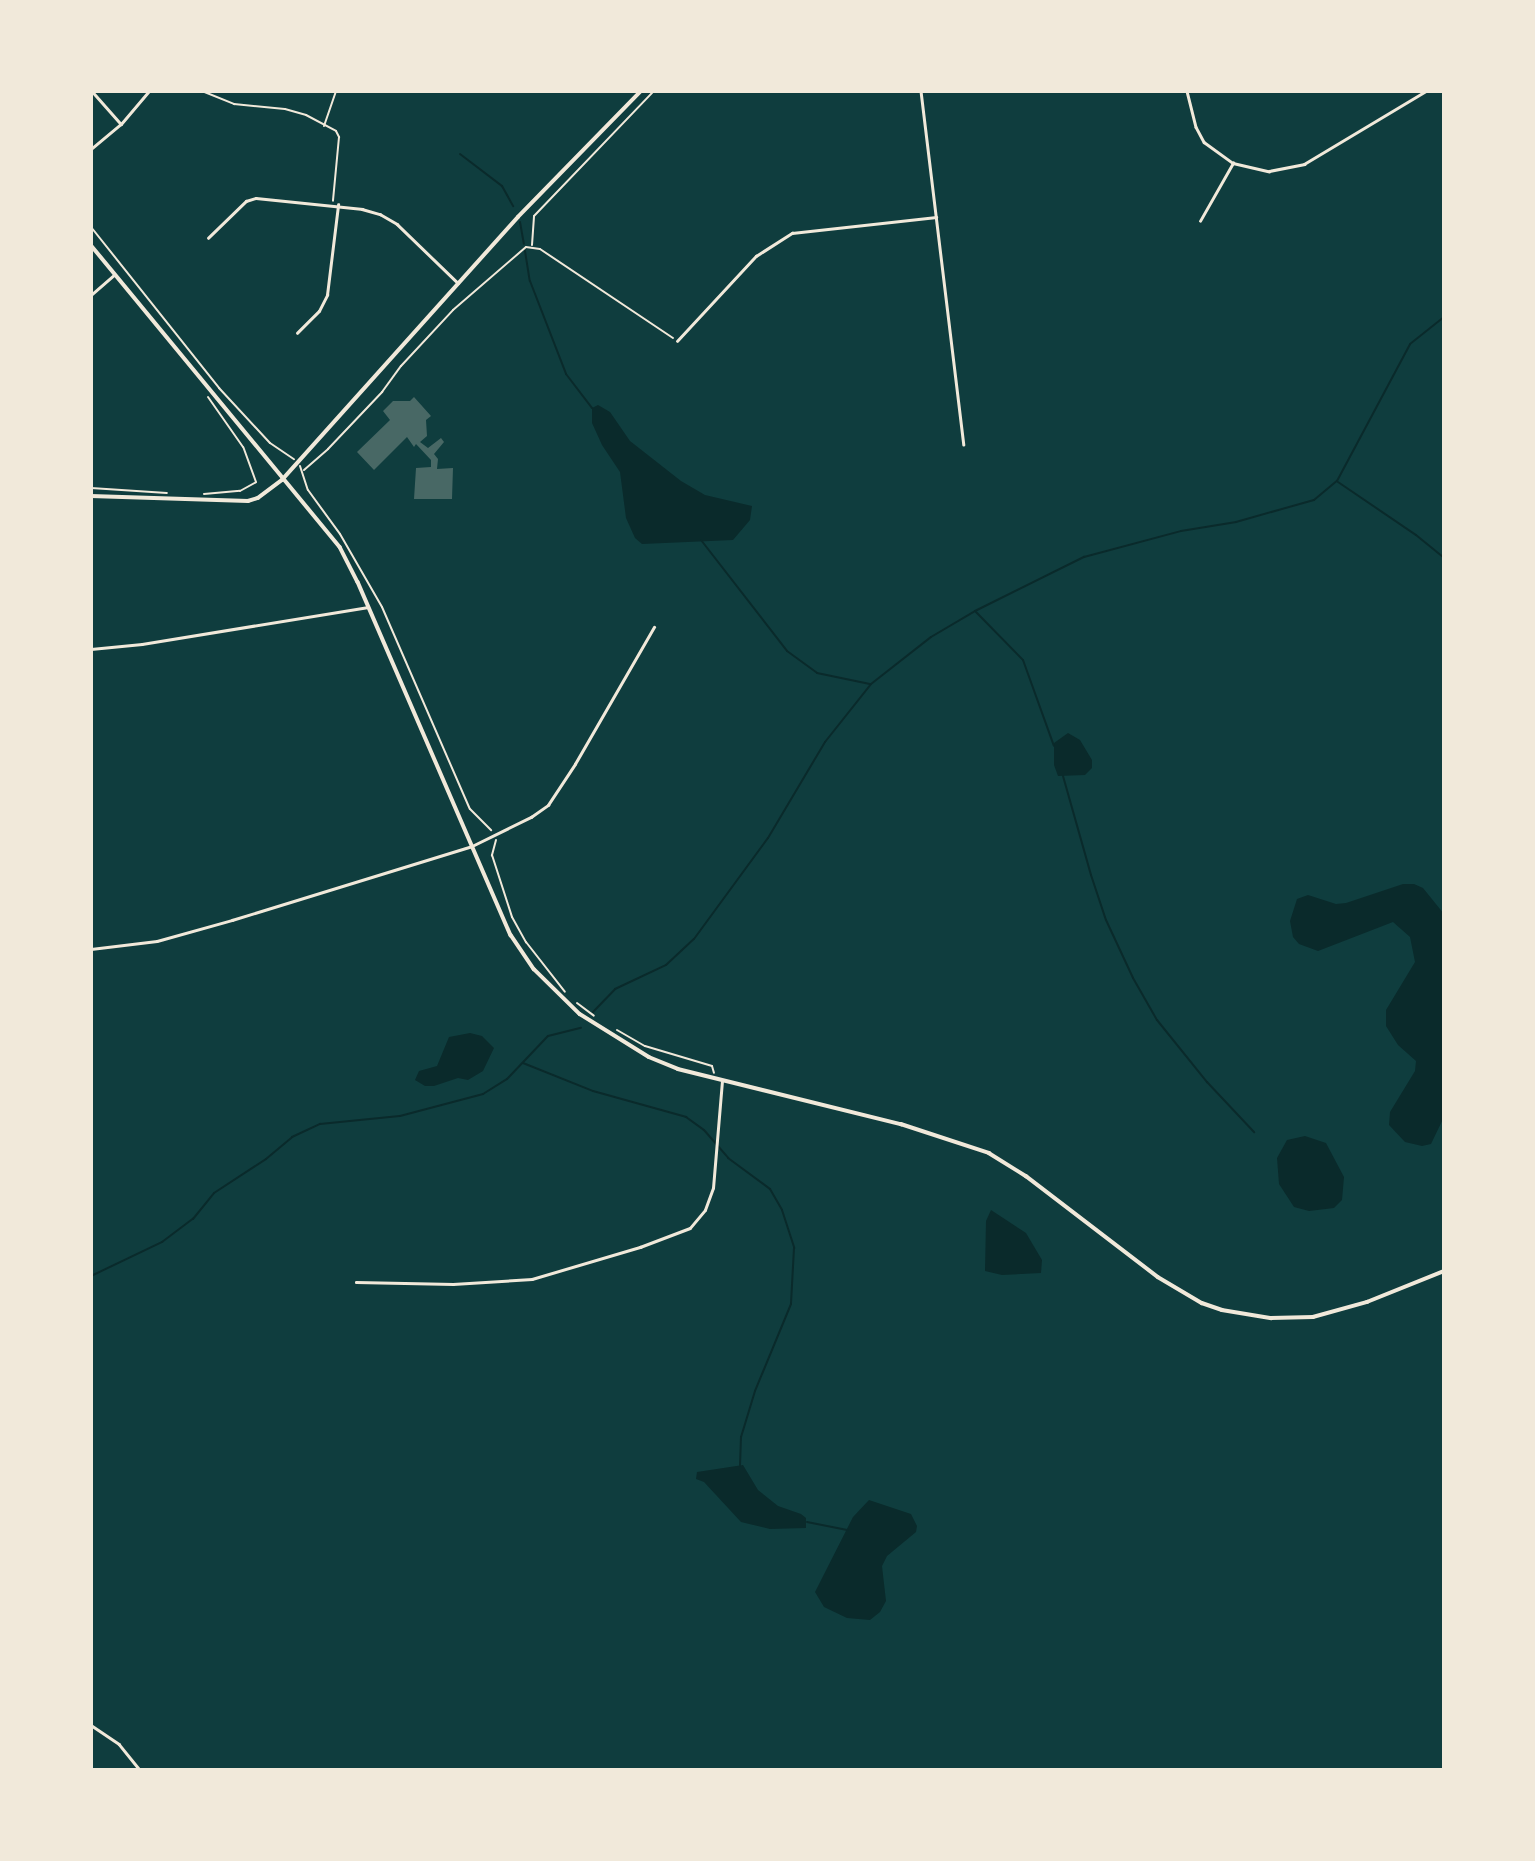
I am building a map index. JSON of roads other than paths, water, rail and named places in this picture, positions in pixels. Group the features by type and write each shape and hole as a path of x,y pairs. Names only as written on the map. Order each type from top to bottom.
{"street":[{"path":"92,91 121,124"},
{"path":"91,149 121,124 149,91"},
{"path":"91,496 248,501 258,498 282,480 517,217 641,91"},
{"path":"921,91 964,444"},
{"path":"1188,91 1196,127 1204,142 1233,163 1259,170 1293,169 1426,91"},
{"path":"1200,221 1233,163"},
{"path":"208,238 246,201 256,198 362,209 389,218 458,283"},
{"path":"297,333 319,311 327,295 338,205"},
{"path":"677,341 756,256 792,233 936,217"},
{"path":"91,245 282,480 340,547 511,935 534,969 580,1014 649,1057 722,1080 901,1124 989,1153 1026,1175 1158,1277 1202,1303 1222,1310 1271,1318 1313,1317 1367,1302 1444,1271"},
{"path":"91,295 114,275"},
{"path":"91,649 142,644 368,607"},
{"path":"91,949 157,941 472,846 548,805 654,627"},
{"path":"356,1282 453,1284 532,1279 640,1247 690,1228 705,1210 713,1188 722,1080"},
{"path":"91,1725 119,1744 140,1770"}],"water":[{"path":"598,405 610,412 630,441 681,481 705,495 752,506 750,520 733,540 642,544 635,538 626,518 620,472 602,445 592,423 592,408"},
{"path":"1068,733 1080,740 1092,760 1092,768 1085,775 1058,776 1054,765 1054,743"},
{"path":"1403,884 1414,884 1423,888 1444,914 1443,1119 1431,1144 1422,1146 1405,1142 1389,1125 1390,1112 1415,1071 1416,1061 1398,1045 1386,1026 1386,1010 1415,962 1410,937 1393,922 1318,951 1299,944 1293,937 1290,921 1297,899 1308,895 1336,904 1346,903"},
{"path":"470,1033 482,1036 494,1048 483,1071 468,1080 458,1078 434,1086 425,1086 415,1080 419,1071 437,1066 449,1037"},
{"path":"1305,1136 1326,1143 1344,1177 1342,1200 1334,1208 1309,1211 1294,1207 1279,1184 1277,1158 1287,1140"},
{"path":"991,1210 1026,1233 1042,1260 1041,1273 1002,1275 985,1271 986,1221"},
{"path":"743,1465 758,1490 778,1506 806,1518 806,1528 770,1529 741,1522 704,1482 696,1479 697,1472"},
{"path":"869,1500 911,1514 917,1526 916,1532 887,1556 882,1566 886,1601 880,1612 870,1620 847,1618 824,1607 815,1592 853,1517"}],"waterway":[{"path":"460,154 502,186 513,206"},
{"path":"520,222 524,244"},
{"path":"525,251 530,281 566,374 592,408"},
{"path":"593,1012 615,989 666,965 694,939 768,838 825,742 871,684 931,637 975,611 1084,557 1181,531 1236,522 1314,500 1337,481 1410,344 1444,317"},
{"path":"1338,482 1416,535 1444,558"},
{"path":"701,540 787,651 817,673 870,684"},
{"path":"976,612 1023,660 1054,746"},
{"path":"1063,776 1106,920 1133,978 1157,1020 1207,1082 1254,1132"},
{"path":"91,1276 162,1242 193,1219 214,1193 266,1159 292,1137 320,1124 400,1116 483,1094 507,1079 548,1036 581,1028"},
{"path":"523,1063 593,1091 686,1117 704,1130 728,1158 770,1189 782,1210 794,1248 791,1304 755,1391 741,1437 740,1466"},
{"path":"807,1522 847,1530"}]}
